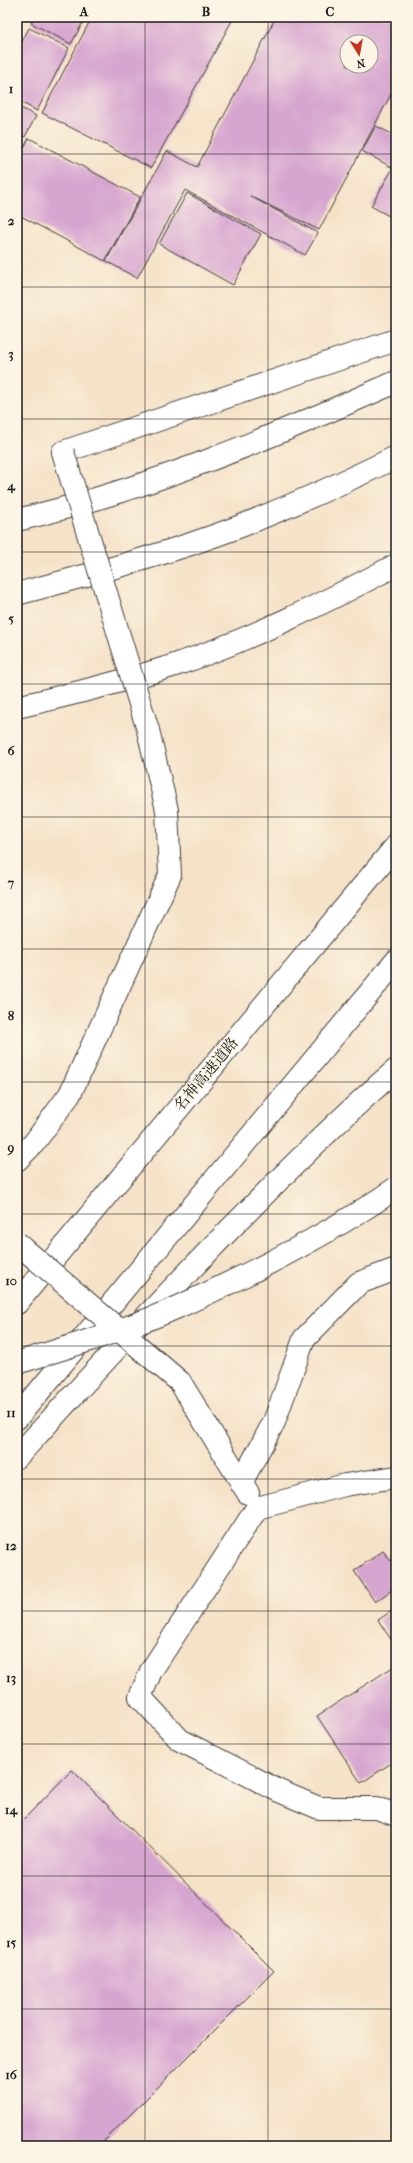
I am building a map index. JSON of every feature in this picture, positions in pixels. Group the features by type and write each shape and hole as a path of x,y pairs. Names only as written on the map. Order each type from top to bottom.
{"main road":[{"path":"17,1160 34,1143 70,1094 170,875 167,810 148,730 63,452 396,340"},
{"path":"17,520 46,514 151,481 256,441 396,382"},
{"path":"17,594 150,557 240,526 337,486 396,457"},
{"path":"17,707 89,691 173,665 242,639 323,604 396,565"},
{"name":"名神高速道路","path":"17,1303 396,846"},
{"path":"17,1418 396,961"},
{"path":"17,1457 164,1295 290,1168 362,1099 396,1070"},
{"path":"17,1363 97,1338 177,1308 262,1267 328,1230 396,1188"},
{"path":"17,1243 180,1382 257,1508"},
{"path":"241,1483 274,1422 304,1339 359,1283 396,1269"},
{"path":"396,1477 345,1485 257,1508 151,1671 140,1697 180,1740 279,1791 319,1808 377,1808 396,1815"}],"building":[{"path":"34,17 86,17 71,44 31,23"},
{"path":"92,17 234,17 151,168 42,113"},
{"path":"276,17 396,17 396,85 319,230 250,196 318,233 305,255 185,190 137,278 106,261 167,151 197,167"},
{"path":"29,28 69,48 37,111 17,100 17,51"},
{"path":"17,106 36,116 25,137 17,133"},
{"path":"376,126 396,136 396,220 371,206 393,168 362,151"},
{"path":"29,138 140,197 105,261 17,214 17,161"},
{"path":"187,193 261,234 233,285 159,244"},
{"path":"383,1551 391,1561 396,1558 396,1587 375,1602 354,1571"},
{"path":"396,1608 396,1647 378,1620"},
{"path":"396,1665 396,1760 361,1783 317,1716"},
{"path":"72,1770 274,1971 99,2146 17,2146 17,1826"}]}
